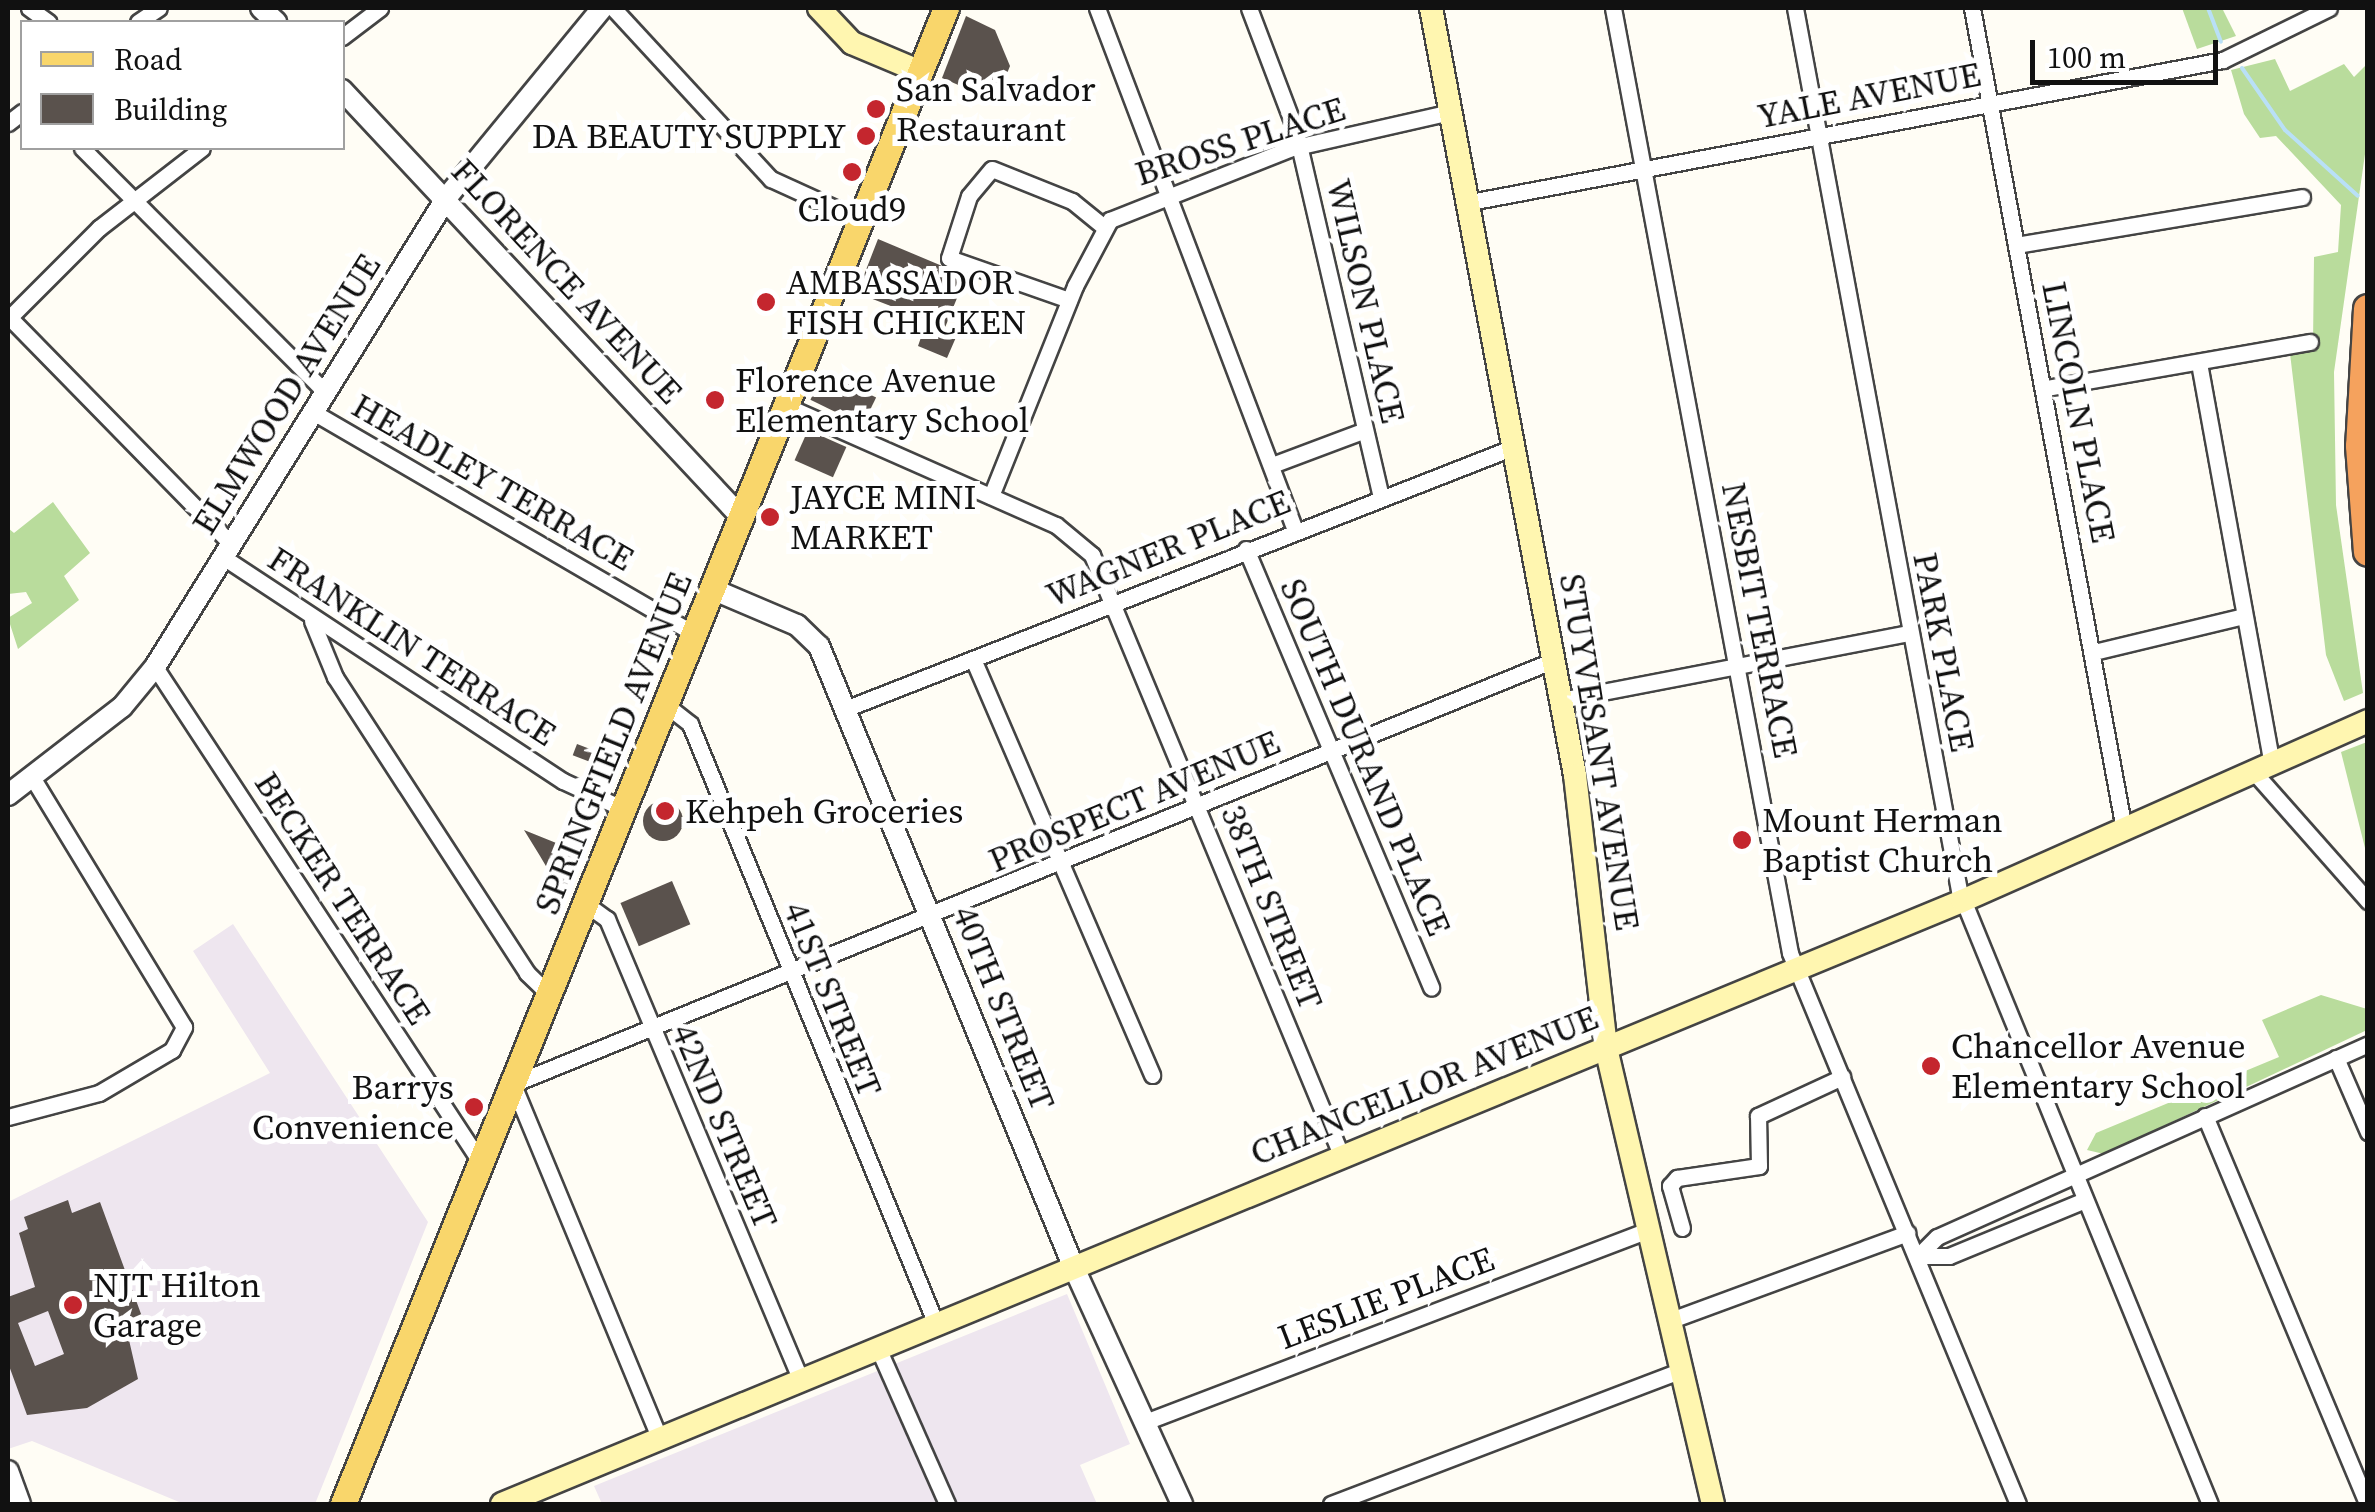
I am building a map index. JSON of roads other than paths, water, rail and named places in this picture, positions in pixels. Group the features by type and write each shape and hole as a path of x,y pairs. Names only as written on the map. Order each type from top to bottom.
{"highway":[{"path":"2368,309 2360,446 2368,552"}],"main road":[{"path":"819,8 852,43 921,72"},
{"name":"SPRINGFIELD AVENUE","path":"343,1504 946,8"},
{"name":"STUYVESANT AVENUE","path":"1431,8 1561,700 1606,1048 1714,1504"},
{"name":"CHANCELLOR AVENUE","path":"502,1504 526,1500 659,1437 1962,901 2368,721"}],"street":[{"path":"345,35 380,8"},
{"name":"ELMWOOD AVENUE","path":"8,795 122,707 156,666 447,197 602,8"},
{"path":"614,8 772,179 861,220"},
{"path":"1097,8 1295,530"},
{"name":"WILSON PLACE","path":"1249,8 1300,146 1381,496"},
{"name":"NESBIT TERRACE","path":"1613,8 1796,970 2018,1504"},
{"name":"PARK PLACE","path":"1795,8 1962,901 2210,1504"},
{"name":"LINCOLN PLACE","path":"1972,8 2046,388 2124,829"},
{"name":"YALE AVENUE","path":"1470,202 2222,60 2329,8"},
{"name":"FLORENCE AVENUE","path":"345,93 447,197 742,518"},
{"name":"BROSS PLACE","path":"991,496 1069,300 1104,227 1167,194 1300,146 1450,112"},
{"name":"HEADLEY TERRACE","path":"84,150 325,392"},
{"path":"8,317 133,201 199,150"},
{"path":"1069,300 949,258 968,196 992,169 1072,201 1104,227"},
{"path":"2016,246 2302,197"},
{"name":"FRANKLIN TERRACE","path":"8,317 227,550 312,621 563,781 624,809"},
{"path":"2046,388 2310,342"},
{"path":"2200,363 2244,616 2263,767 2368,901"},
{"name":"38TH STREET","path":"786,406 991,496 1080,541 1112,602 1342,1157"},
{"name":"HEADLEY TERRACE","path":"313,412 694,634"},
{"path":"1272,465 1365,430"},
{"name":"WAGNER PLACE","path":"845,710 1246,549 1514,447"},
{"name":"SOUTH DURAND PLACE","path":"1246,549 1431,988"},
{"name":"40TH STREET","path":"712,589 811,635 932,917 1074,1268 1182,1504"},
{"path":"2094,652 2244,616"},
{"path":"312,621 346,693 527,973 550,994"},
{"path":"1561,700 1910,633"},
{"path":"973,659 1065,862 1152,1075"},
{"name":"PROSPECT AVENUE","path":"513,1084 653,1033 1554,660"},
{"name":"BECKER TERRACE","path":"156,666 481,1162"},
{"name":"41ST STREET","path":"666,705 690,724 790,976 936,1324"},
{"path":"8,1116 98,1093 172,1050 184,1027 32,777"},
{"name":"42ND STREET","path":"586,904 608,919 800,1379"},
{"path":"1918,1256 1937,1237 2368,1044"},
{"path":"2336,1058 2368,1132"},
{"path":"1682,1228 1670,1186 1676,1178 1759,1166 1758,1116 1842,1077"},
{"path":"513,1084 659,1437"},
{"path":"2205,1116 2368,1504"},
{"path":"1918,1256 1949,1256 2084,1200"},
{"name":"LESLIE PLACE","path":"1144,1422 1648,1230"},
{"path":"1671,1320 1907,1232"},
{"path":"878,1348 947,1504"},
{"path":"1332,1504 1682,1370"},
{"path":"8,1470 20,1504"}],"waterway":[{"path":"2208,8 2221,42"},
{"path":"2242,68 2285,130 2358,196"}],"place":[{"name":"San Salvador Restaurant","path":"876,109"},
{"name":"DA BEAUTY SUPPLY","path":"866,136"},
{"name":"Cloud9","path":"852,172"},
{"name":"AMBASSADOR FISH CHICKEN","path":"766,302"},
{"name":"Florence Avenue Elementary School","path":"715,400"},
{"name":"JAYCE MINI MARKET","path":"770,517"},
{"name":"Kehpeh Groceries","path":"665,811"},
{"name":"Mount Herman Baptist Church","path":"1742,840"},
{"name":"Chancellor Avenue Elementary School","path":"1931,1066"},
{"name":"Barrys Convenience","path":"474,1107"},
{"name":"NJT Hilton Garage","path":"73,1305"}]}
